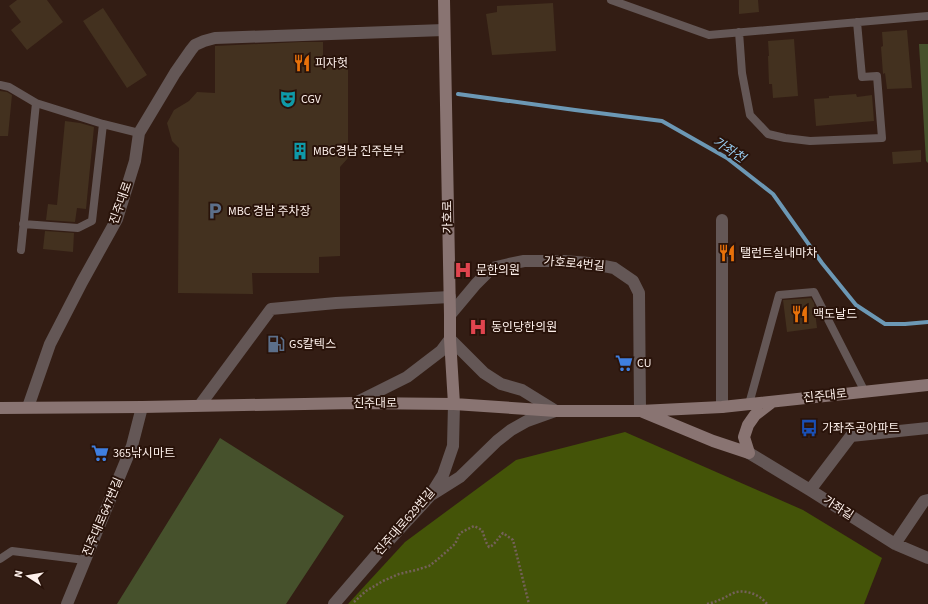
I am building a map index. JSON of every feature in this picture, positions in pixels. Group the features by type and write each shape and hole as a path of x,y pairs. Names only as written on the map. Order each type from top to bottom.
{"street":[{"name":"가호로","path":"444,0 450,339 454,404"},
{"name":"진주대로","path":"28,407 50,344 117,219 135,161 139,133 175,73 195,45 215,38 444,30"},
{"path":"722,220 722,407"},
{"name":"가호로4번길","path":"450,315 476,284 492,268 524,261 564,261 589,263 614,268 633,281 639,293 640,411"},
{"path":"200,405 271,309 336,303 450,297"},
{"path":"355,403 407,377 441,351 450,339 484,373 501,384 522,390 556,411"},
{"name":"진주대로","path":"0,408 355,403 454,404 556,411 640,411 722,407 928,385"},
{"path":"749,453 744,437 748,425 755,415 773,402"},
{"name":"진주대로629번길","path":"334,604 383,547 430,496 443,475 453,446 454,404"},
{"name":"진주대로647번길","path":"67,604 132,446 142,407"},
{"path":"430,496 460,477 497,441 511,430 527,421 556,411"},
{"path":"640,411 713,441 749,453"},
{"path":"810,490 850,436 928,428"},
{"name":"가좌길","path":"749,453 895,544 928,558"},
{"path":"895,544 924,500 928,500"}],"lane":[{"path":"611,0 708,35 928,16"},
{"path":"739,32 742,73 750,115 768,134 810,141 882,138 877,76 862,77 857,22"},
{"path":"0,85 9,87 36,103 103,124 139,133"},
{"path":"21,250 36,103"},
{"path":"23,224 78,228 92,220 103,124"},
{"path":"750,404 779,295 814,292 865,392"},
{"path":"0,559 12,551 85,560"}],"path":[{"path":"352,604 366,592 383,581 399,574 429,566 455,544 460,533 474,526 482,530 489,547 494,545 498,537 504,533 513,540 529,604"},
{"path":"707,604 720,600 735,592 744,591 752,593 763,599 767,604"}],"green space":[{"path":"919,44 928,44 928,163 926,161"},
{"path":"625,432 803,510 882,558 864,604 348,604 405,542 516,460"},
{"path":"220,438 344,516 286,604 117,604"}],"building":[{"path":"17,0 47,0 63,22 27,50 11,30 21,22 9,6"},
{"path":"739,0 758,0 759,12 739,14"},
{"path":"553,3 556,51 492,55 486,14 497,12 497,6"},
{"path":"103,8 147,75 127,88 83,21"},
{"path":"907,30 912,88 887,89 885,73 883,74 881,47 883,46 882,32"},
{"path":"794,39 798,96 773,98 772,84 769,84 768,41"},
{"name":"MBC경남 진주본부","path":"323,42 323,64 348,64 348,158 340,167 340,256 319,257 319,273 252,273 253,294 178,293 179,148 172,141 167,123 174,110 189,101 197,92 215,93 215,46"},
{"path":"0,91 7,92 12,95 8,136 0,136"},
{"path":"856,94 857,97 872,95 874,121 816,126 814,99 829,98 829,96"},
{"path":"65,121 94,127 86,209 77,208 75,222 46,220 48,204 57,205"},
{"path":"921,150 921,162 893,164 892,152"},
{"path":"45,231 74,233 73,252 43,249"},
{"name":"맥도날드","path":"811,298 814,303 817,328 787,332 783,300"}],"waterway":[{"name":"가좌천","path":"458,94 662,121 727,158 773,194 822,263 856,305 885,324 928,322"}],"place":[{"name":"피자헛","path":"302,63"},
{"name":"CGV","path":"288,99"},
{"name":"MBC경남 진주본부","path":"300,151"},
{"name":"MBC 경남 주차장","path":"215,211"},
{"name":"탤런트실내마차","path":"727,253"},
{"name":"문한의원","path":"463,270"},
{"name":"맥도날드","path":"800,314"},
{"name":"동인당한의원","path":"478,327"},
{"name":"GS칼텍스","path":"276,344"},
{"name":"CU","path":"624,363"},
{"name":"가좌주공아파트","path":"809,428"},
{"name":"365낚시마트","path":"100,453"}]}
